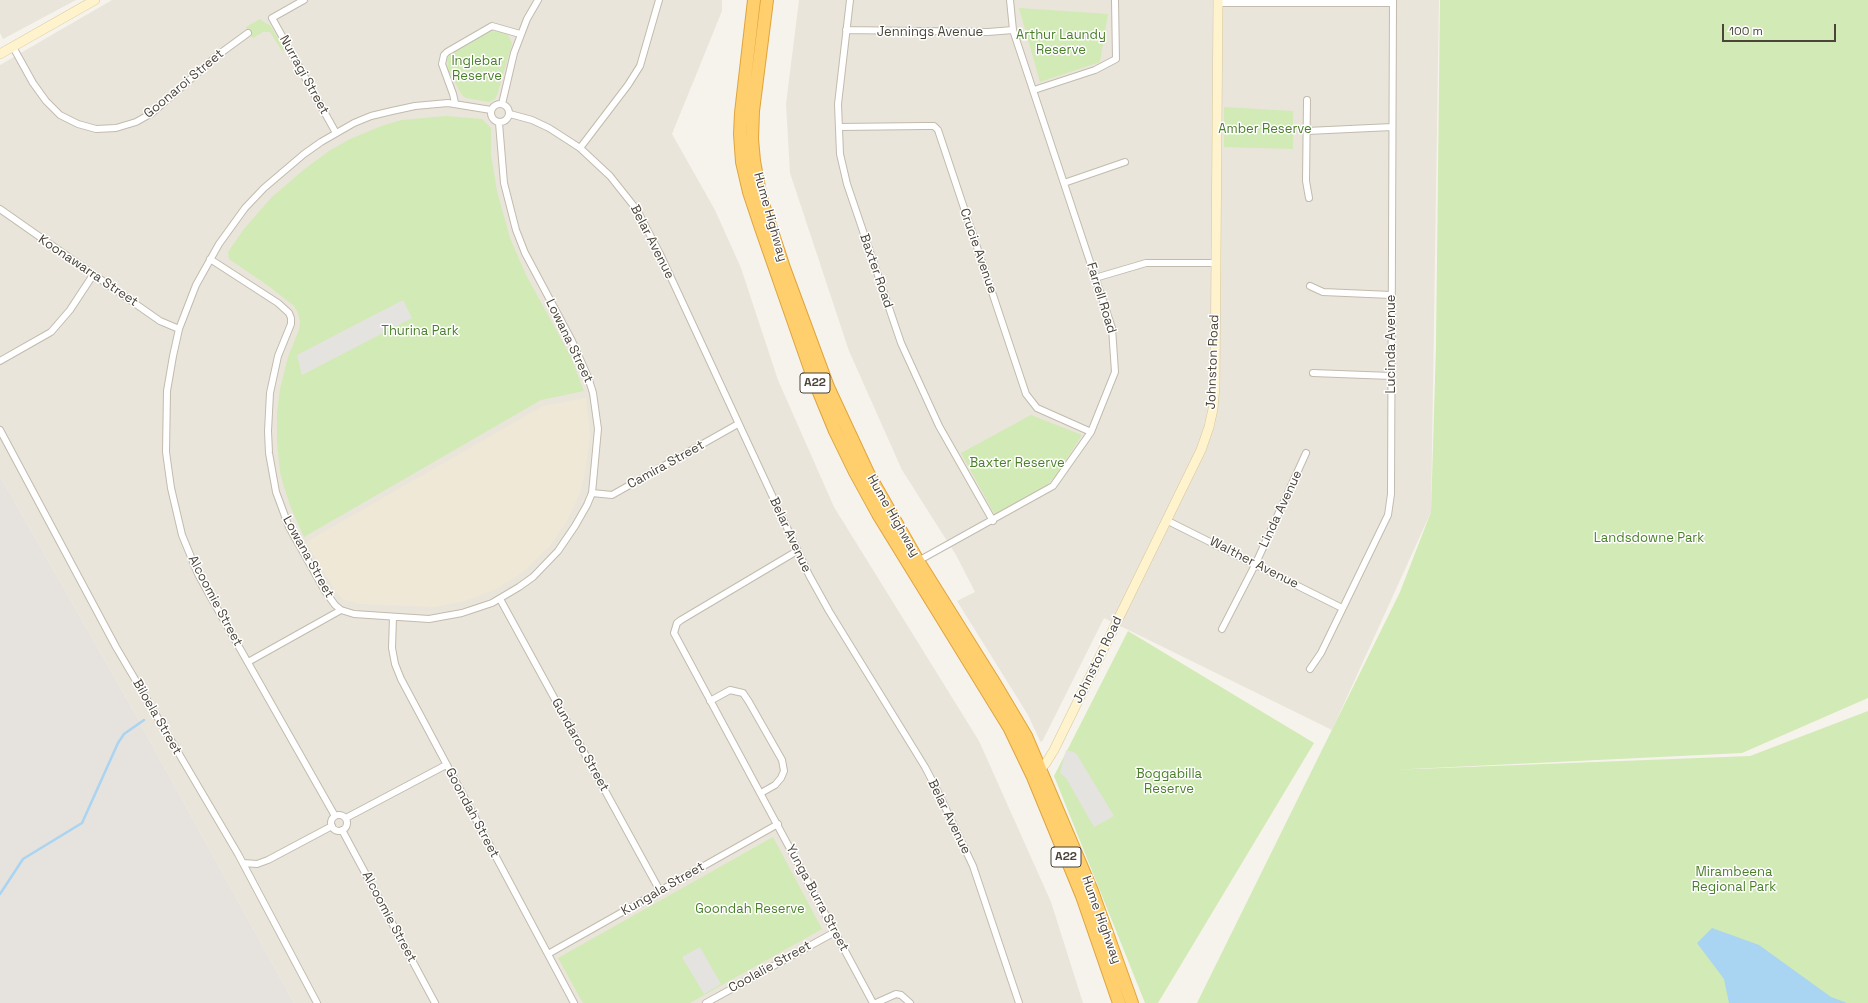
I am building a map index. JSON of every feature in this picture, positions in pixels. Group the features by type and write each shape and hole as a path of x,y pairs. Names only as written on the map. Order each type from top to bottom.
{"highway":[{"name":"Hume Highway","path":"754,0 741,113 742,162 749,192 814,380 854,472 910,568 995,702 1037,773 1092,891 1132,1003"},
{"name":"Hume Highway","path":"767,0 752,111 754,161 761,198 784,268 828,387 868,473 918,561 1013,712 1085,903 1119,1003"}],"street":[{"path":"0,54 94,0"},
{"name":"Nurragi Street","path":"304,0 272,18 336,132"},
{"path":"502,104 510,68 520,34 538,0"},
{"path":"580,148 628,85 640,66 659,0"},
{"name":"Baxter Road","path":"850,0 839,84 838,126 840,154 847,184 901,343 939,426 993,521"},
{"name":"Farrell Road","path":"918,561 993,521 1053,486 1091,432 1115,372 1112,328 1013,30 1010,0"},
{"path":"1034,90 1095,70 1116,59 1115,0"},
{"path":"1218,1 1393,1"},
{"name":"Johnston Road","path":"1037,773 1054,750 1201,450 1209,427 1213,409 1215,386 1218,1"},
{"name":"Lucinda Avenue","path":"1310,669 1321,653 1388,515 1391,494 1393,1"},
{"path":"455,103 442,64 444,55 492,26 520,34"},
{"name":"Jennings Avenue","path":"846,30 988,32 1013,30"},
{"name":"Goonaroi Street","path":"13,47 41,95 60,115 78,124 90,127 116,128 136,122 152,113 218,55 248,33"},
{"path":"1307,100 1306,181 1309,198"},
{"name":"Alcoomie Street","path":"335,816 198,574 182,535 171,488 166,452 166,406 169,374 179,329 196,285 210,259 245,208 264,188 304,154 336,132 371,116 392,111 432,104 455,103 491,110"},
{"path":"502,104 507,107 510,114 506,121 499,123 492,118 491,110 496,105 502,104"},
{"name":"Belar Avenue","path":"510,114 532,120 549,128 580,148 610,176 637,210 660,254 797,551 819,594 929,773 973,866 1019,1003"},
{"name":"Lowana Street","path":"210,259 278,303 291,318 290,328 278,356 270,393 268,431 272,473 282,510 298,544 324,591 341,610 354,614 393,618 429,619 445,617 476,609 500,599 519,587 546,565 575,526 592,493 598,429 593,393 581,360 534,272 516,230 504,183 499,123"},
{"name":"Crucie Avenue","path":"838,126 934,126 938,130 1026,394 1037,408 1091,432"},
{"path":"1306,131 1392,127"},
{"path":"1064,183 1125,162"},
{"name":"Koonawarra Street","path":"0,209 160,321 179,329"},
{"path":"1095,278 1146,263 1216,263"},
{"path":"0,361 51,332 70,310 93,275"},
{"path":"1310,286 1323,292 1391,295"},
{"path":"1313,373 1391,376"},
{"name":"Camira Street","path":"592,493 612,495 738,424"},
{"name":"Biloela Street","path":"0,430 116,647 243,863 318,1003"},
{"name":"Linda Avenue","path":"1222,629 1256,563 1306,454"},
{"name":"Walther Avenue","path":"1166,520 1256,563 1342,608"},
{"name":"Yunga Burra Street","path":"797,551 677,624 674,633 874,1003 896,994 901,995 910,1003"},
{"name":"Gundaroo Street","path":"500,599 660,891"},
{"path":"248,662 341,610"},
{"name":"Goondah Street","path":"393,618 392,648 395,664 401,679 574,1003"},
{"path":"710,701 730,690 742,693 749,702 774,747 784,766 783,775 779,782 761,793"},
{"path":"346,818 446,765"},
{"path":"332,826 332,820 335,816 342,815 346,818"},
{"path":"332,826 337,830 342,830 347,825 346,818"},
{"name":"Kungala Street","path":"548,954 778,824"},
{"path":"243,863 257,864 268,860 332,826"},
{"name":"Alcoomie Street","path":"342,830 435,1003"},
{"name":"Coolalie Street","path":"706,1003 835,932"},
{"path":"717,997 721,1003"}],"shaded area":[{"path":"0,0 76,0 3,39 0,33"},
{"path":"112,0 722,0 722,11 672,134 715,210 741,268 778,380 834,507 979,741 1051,902 1083,1003 294,1003 129,703 0,476 0,65"},
{"path":"799,0 1439,0 1431,512 1332,730 1104,618 1043,740 1041,742 1040,741 1028,715 957,601 975,592 956,555 902,470 849,351 790,173 786,104"},
{"path":"403,300 412,318 302,375 297,355"},
{"path":"586,398 590,435 585,473 580,493 567,521 550,546 523,572 496,589 465,601 435,607 359,604 343,599 335,591 306,542 543,406"},
{"path":"0,476 129,703 294,1003 0,1003"},
{"path":"1066,750 1076,753 1114,816 1094,827 1066,778 1060,773"},
{"path":"700,947 721,984 704,994 682,957"}],"green space":[{"name":"Landsdowne Park","path":"1440,0 1868,0 1868,698 1742,753 1390,770 1750,756 1868,711 1868,1003 1197,1003 1400,592 1431,512 1436,347"},
{"name":"Arthur Laundy Reserve","path":"1019,8 1108,14 1100,62 1040,82"},
{"path":"260,19 270,25 284,49 282,51 270,32 263,32 253,38 246,27"},
{"name":"Inglebar Reserve","path":"490,31 504,32 509,36 512,44 497,95 495,99 489,102 466,98 462,95 448,70 447,58 451,54"},
{"name":"Amber Reserve","path":"1224,107 1293,111 1293,149 1224,147"},
{"name":"Thurina Park","path":"446,116 482,119 491,128 491,155 497,191 510,238 526,275 571,357 584,391 541,400 304,537 291,508 284,487 280,472 277,442 277,413 280,389 288,357 299,330 300,322 298,313 294,306 270,287 229,259 228,252 244,229 272,197 306,168 329,151 350,139 384,125 402,120"},
{"name":"Baxter Reserve","path":"1031,415 1082,435 1057,474 1047,485 995,515 961,453"},
{"name":"Boggabilla Reserve","path":"1128,631 1314,743 1158,1003 1145,1003 1054,776"},
{"name":"Goondah Reserve","path":"773,837 822,929 690,1003 583,1003 558,958"}],"water":[{"path":"1712,928 1759,945 1831,997 1847,1003 1729,1003 1724,979 1697,943"}],"waterway":[{"path":"0,894 23,859 82,823 118,743 124,734 144,720"}],"park label":[{"name":"Mirambeena Regional Park","path":"1734,880"}]}
